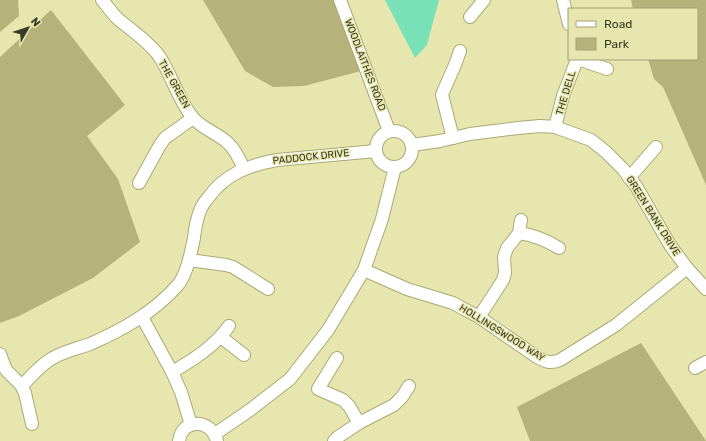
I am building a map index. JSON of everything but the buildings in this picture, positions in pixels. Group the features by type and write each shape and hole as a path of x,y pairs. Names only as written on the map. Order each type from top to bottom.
{"street":[{"name":"THE GREEN","path":"102,0 116,17 150,45 159,56 193,118 229,144 237,155 244,169"},
{"name":"WOODLAITHES ROAD","path":"340,0 389,131"},
{"path":"470,17 484,0"},
{"path":"563,0 568,20"},
{"path":"453,138 442,95 460,51"},
{"name":"THE DELL","path":"556,128 563,96 577,60"},
{"name":"THE DELL","path":"580,60 607,69"},
{"path":"139,183 165,138 193,118"},
{"name":"GREEN BANK DRIVE","path":"412,145 470,134 540,126 556,128 591,140 623,169 648,206 670,246 706,289"},
{"path":"389,131 404,133 412,143 412,151 409,159 406,163 400,166 388,166 382,163 377,155 376,144 379,138 384,133 389,131"},
{"path":"629,178 656,146"},
{"name":"PADDOCK DRIVE","path":"22,386 48,360 113,333 142,317 156,307 179,284 185,273 189,260 202,207 212,192 220,184 244,169 262,163 277,160 376,151"},
{"path":"180,441 183,431 194,424 207,426 212,430 216,438 290,379 328,330 364,270 382,219 395,167"},
{"path":"479,317 502,280 505,273 504,257 507,248 519,233 521,220"},
{"path":"519,233 540,237 559,248"},
{"path":"189,260 226,265 268,289"},
{"name":"HOLLINGSWOOD WAY","path":"364,270 407,289 453,303 479,317 537,357 545,361 554,362 560,360 616,325 687,268"},
{"path":"142,317 172,372 181,392 191,425"},
{"path":"172,372 205,351 221,337 229,326"},
{"path":"221,337 244,355"},
{"path":"0,354 6,370 22,386 32,424"},
{"path":"337,358 318,389 343,400 349,406 359,423"},
{"path":"695,368 706,362"},
{"path":"334,441 359,423 394,405 402,397 409,386"}],"green space":[{"path":"0,0 18,0 19,16 0,32"},
{"path":"203,0 340,0 361,71 304,86 273,87 245,71"},
{"path":"631,0 706,0 706,185 663,87 654,79 648,60 698,60 698,8 633,8"},
{"path":"51,10 125,105 87,136 118,179 140,242 93,278 19,316 0,323 0,57"},
{"path":"641,343 706,441 530,441 517,407"}],"shaded area":[{"path":"385,0 439,0 427,45 415,58"}]}
